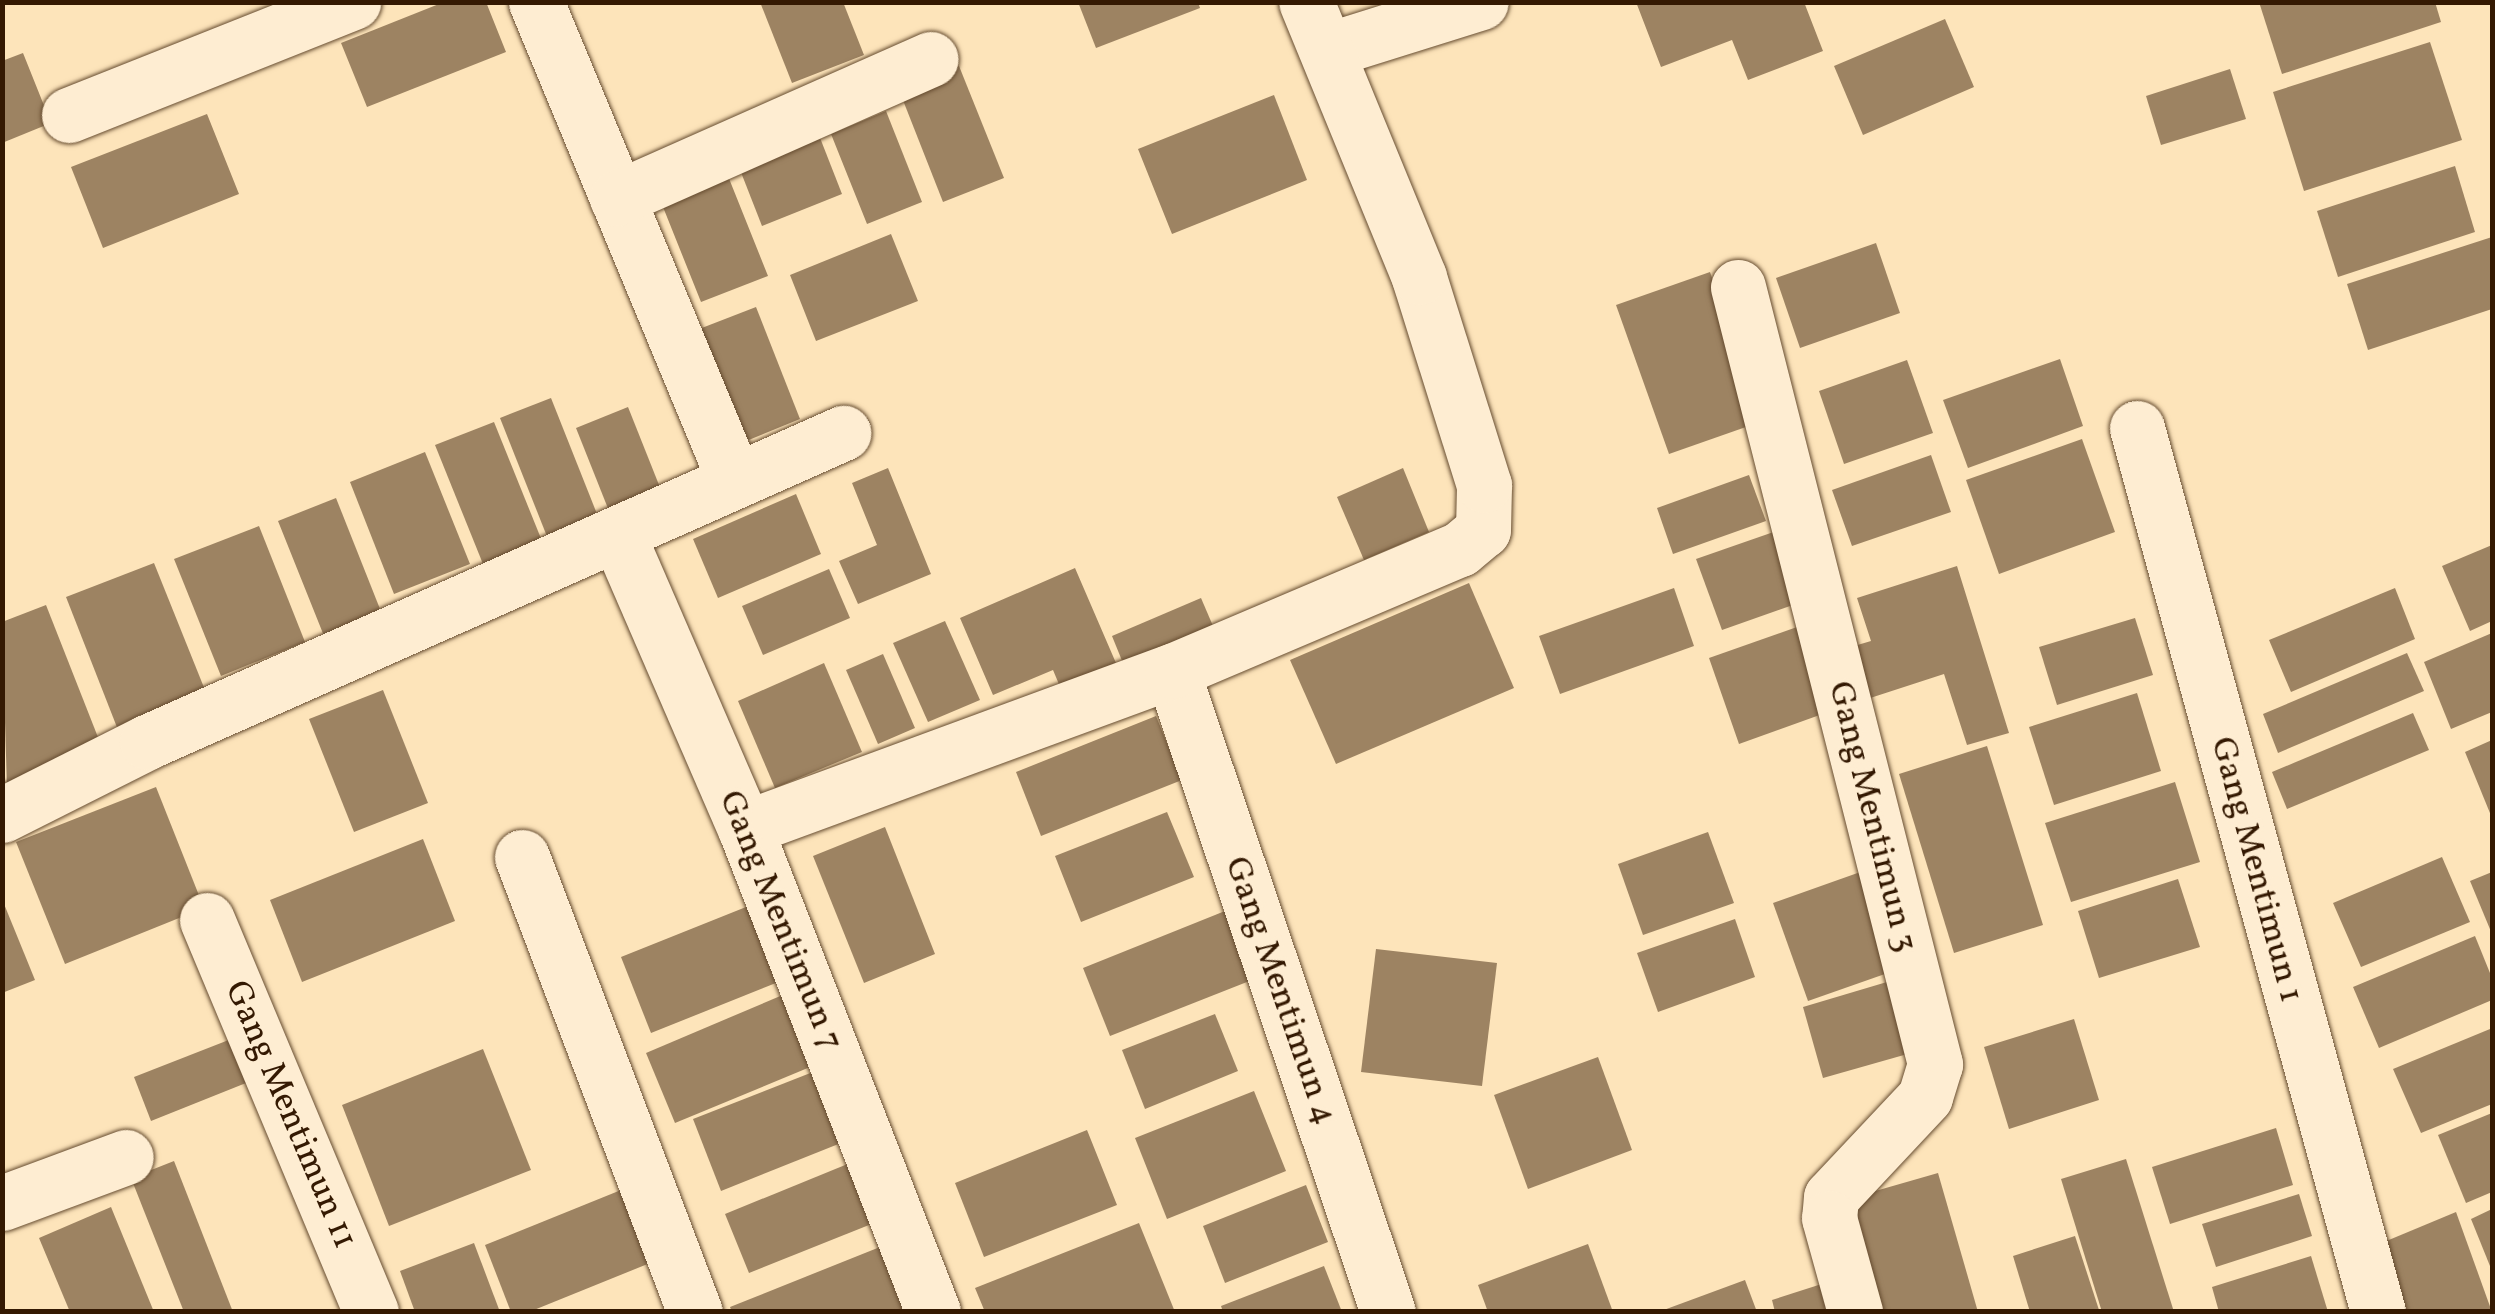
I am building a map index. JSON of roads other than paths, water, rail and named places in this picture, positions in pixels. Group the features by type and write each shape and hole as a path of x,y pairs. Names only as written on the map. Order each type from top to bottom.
{"street":[{"path":"69,116 353,2"},
{"path":"536,2 734,479"},
{"path":"745,828 1172,671 1460,549 1486,522 1479,467 1419,277 1317,26 1481,2"},
{"path":"616,198 931,59"},
{"name":"Gang Mentimun 3","path":"1738,287 1935,1064 1925,1097 1830,1197 1829,1218 1855,1312"},
{"name":"Gang Mentimun 1","path":"2137,428 2378,1312"},
{"path":"2,814 146,742 843,433"},
{"name":"Gang Mentimun 7","path":"618,534 745,828 934,1312"},
{"name":"Gang Mentimun 4","path":"1172,671 1388,1312"},
{"path":"522,857 695,1312"},
{"name":"Gang Mentimun 11","path":"207,920 371,1312"},
{"path":"2,1204 126,1156"}]}
